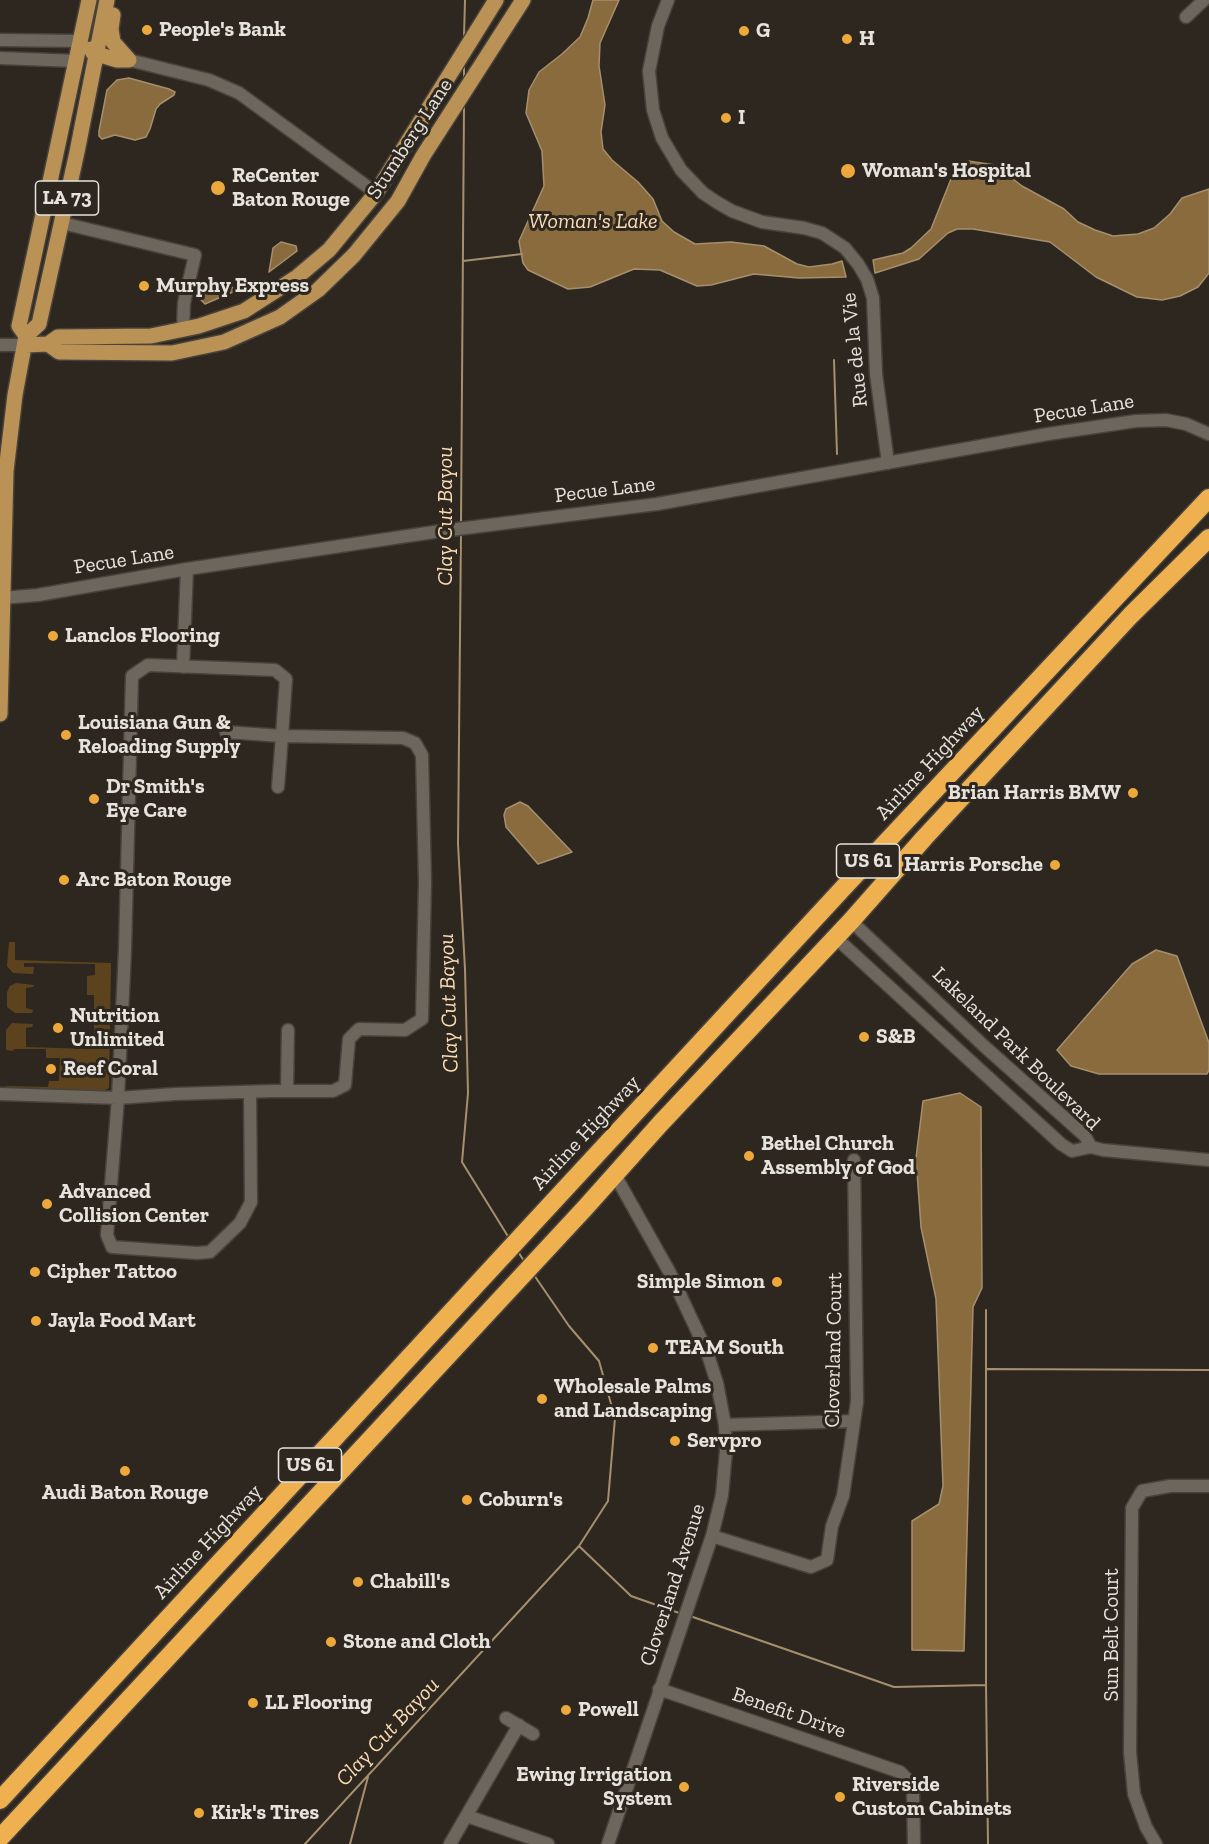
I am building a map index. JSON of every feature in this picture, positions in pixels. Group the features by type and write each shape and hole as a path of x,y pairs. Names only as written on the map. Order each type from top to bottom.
{"highway":[{"name":"Airline Highway","path":"0,1800 908,818 1209,498"},
{"name":"US 61","path":"0,1838 660,1124 851,921 925,837 1131,615 1209,538"},
{"path":"908,818 925,837"},
{"path":"832,902 851,921"},
{"path":"818,917 835,937"},
{"path":"595,1156 615,1175"},
{"path":"372,1398 391,1417"},
{"path":"246,1534 264,1553"},
{"path":"101,1691 118,1711"}],"main road":[{"name":"LA 73","path":"25,340 19,327 89,0"},
{"path":"98,0 90,48 93,53 117,60 129,60"},
{"name":"LA 73","path":"0,714 9,442 15,395 25,340 39,324 77,152 107,0"},
{"path":"115,0 111,36 115,46 129,60"},
{"name":"Stumberg Lane","path":"48,344 58,337 151,336 183,329 244,311 297,277 329,250 376,193 496,0"},
{"name":"Stumberg Lane","path":"25,340 48,344 59,352 172,353 224,342 280,317 318,290 359,249 398,201 423,156 523,0"},
{"path":"77,152 72,138 73,117 82,68 81,41"},
{"path":"359,249 361,239 374,220 365,207"},
{"path":"280,317 276,304 278,297 296,286 297,277"}],"street":[{"name":"Rue de la Vie","path":"668,0 658,26 650,71 652,110 662,138 681,170 703,193 718,203 762,222 822,233 845,248 858,264 867,279 873,298 876,374 888,463"},
{"path":"1185,17 1204,0"},
{"path":"0,40 81,41"},
{"path":"0,58 76,61"},
{"path":"129,60 223,85 239,93 376,193"},
{"path":"62,223 195,255 184,303 183,329"},
{"name":"Stumberg Lane","path":"0,345 25,340"},
{"name":"Pecue Lane","path":"3,598 38,595 434,532 657,504 1149,419 1186,424 1209,434"},
{"path":"183,667 186,570"},
{"path":"250,1092 251,1202 240,1223 210,1252 112,1247 107,1234 118,1098 125,950 132,676 148,665 275,670 286,679 278,787"},
{"path":"0,1094 118,1098 175,1094 333,1091 345,1085 349,1039 359,1029 405,1030 422,1019 425,882 422,754 415,743 403,738 282,736 226,732"},
{"name":"Lakeland Park Boulevard","path":"835,937 1049,1133 1072,1151 1091,1147 1085,1136 984,1046 851,921"},
{"path":"878,976 894,960"},
{"path":"913,1008 928,994"},
{"path":"287,1091 288,1030"},
{"path":"970,1060 984,1046"},
{"path":"1049,1133 1063,1117"},
{"path":"1091,1147 1209,1160"},
{"name":"Cloverland Court","path":"712,1536 811,1568 827,1560 832,1526 843,1496 857,1402 854,1160"},
{"name":"Cloverland Avenue","path":"608,1844 719,1515 725,1473 725,1425 717,1383 707,1352 670,1273 615,1175"},
{"path":"725,1425 854,1421"},
{"name":"Sun Belt Court","path":"1156,1844 1146,1827 1134,1794 1130,1752 1132,1508 1142,1491 1170,1486 1209,1486"},
{"name":"Benefit Drive","path":"659,1689 894,1769 905,1776 913,1792 914,1844"},
{"path":"507,1718 533,1734"},
{"path":"450,1844 519,1725"},
{"path":"467,1816 548,1844"}],"shaded area":[{"path":"9,942 15,942 15,960 111,963 109,1088 99,1093 4,1088 7,1086 48,1087 49,1081 59,1081 60,1058 46,1058 46,1049 6,1050 6,1030 12,1023 33,1024 32,1027 26,1028 26,1047 90,1049 90,1043 94,1042 94,995 87,995 87,976 95,975 95,964 24,963 24,967 34,967 33,974 13,973 7,966"},
{"path":"16,983 34,985 26,988 26,1008 33,1010 32,1013 15,1013 7,1007 7,992 10,986"}],"water":[{"name":"Woman's Lake","path":"593,0 619,0 600,43 599,66 605,105 601,132 603,149 653,199 662,221 674,232 695,244 731,242 764,246 797,264 809,267 842,261 846,277 799,278 754,274 711,285 697,286 660,270 634,269 590,287 568,289 528,270 523,263 519,241 544,186 542,151 526,113 529,90 539,72 580,37"},
{"path":"129,78 169,89 175,92 174,95 156,109 146,137 135,140 115,135 102,139 99,131 107,90 117,80"},
{"path":"968,161 995,165 1022,186 1064,209 1078,222 1113,236 1138,234 1154,228 1170,214 1182,198 1209,189 1209,273 1198,287 1180,296 1162,300 1137,297 1096,277 1050,242 973,229 957,229 948,233 919,259 875,273 873,260 903,253 931,229 953,174"},
{"path":"281,242 296,246 297,251 269,272 273,248"},
{"path":"204,287 232,287 235,291 205,304 201,300"},
{"path":"520,802 528,806 572,852 538,864 506,827 504,815 506,809"},
{"path":"1156,950 1177,956 1209,1043 1207,1074 1099,1074 1071,1066 1057,1050 1132,964"},
{"path":"960,1093 981,1107 982,1288 973,1307 964,1651 912,1650 912,1521 939,1504 943,1486 936,1299 921,1227 916,1158 923,1101"}],"waterway":[{"name":"Clay Cut Bayou","path":"464,37 465,0"},
{"name":"Clay Cut Bayou","path":"464,64 464,79"},
{"name":"Clay Cut Bayou","path":"461,523 464,106"},
{"path":"463,261 522,254"},
{"path":"834,360 837,454"},
{"name":"Clay Cut Bayou","path":"461,532 458,844 465,969 468,1093 462,1162 509,1238"},
{"name":"Clay Cut Bayou","path":"517,1250 524,1261"},
{"name":"Clay Cut Bayou","path":"305,1844 579,1546 608,1501 615,1418 599,1361 569,1326 534,1275"},
{"path":"986,1310 986,1685"},
{"path":"987,1369 1209,1370"},
{"path":"579,1546 631,1596 682,1614"},
{"path":"690,1616 894,1687 986,1685 988,1844"},
{"path":"350,1844 368,1777"}],"place":[{"name":"People's Bank","path":"147,30"},
{"name":"G","path":"744,31"},
{"name":"H","path":"847,39"},
{"name":"I","path":"726,118"},
{"name":"Woman's Hospital","path":"848,171"},
{"name":"ReCenter Baton Rouge","path":"218,188"},
{"name":"Murphy Express","path":"144,286"},
{"name":"Lanclos Flooring","path":"53,636"},
{"name":"Louisiana Gun & Reloading Supply","path":"66,735"},
{"name":"Brian Harris BMW","path":"1133,793"},
{"name":"Dr Smith's Eye Care","path":"94,799"},
{"name":"Harris Porsche","path":"1055,865"},
{"name":"Arc Baton Rouge","path":"64,880"},
{"name":"Nutrition Unlimited","path":"58,1028"},
{"name":"S&B","path":"864,1037"},
{"name":"Reef Coral","path":"51,1069"},
{"name":"Bethel Church Assembly of God","path":"749,1156"},
{"name":"Advanced Collision Center","path":"47,1204"},
{"name":"Cipher Tattoo","path":"35,1272"},
{"name":"Simple Simon","path":"777,1282"},
{"name":"Jayla Food Mart","path":"36,1321"},
{"name":"TEAM South","path":"653,1348"},
{"name":"Wholesale Palms and Landscaping","path":"542,1399"},
{"name":"Servpro","path":"675,1441"},
{"name":"Audi Baton Rouge","path":"125,1471"},
{"name":"Coburn's","path":"467,1500"},
{"name":"Chabill's","path":"358,1582"},
{"name":"Stone and Cloth","path":"331,1642"},
{"name":"LL Flooring","path":"253,1703"},
{"name":"Powell","path":"566,1710"},
{"name":"Ewing Irrigation System","path":"684,1787"},
{"name":"Riverside Custom Cabinets","path":"840,1797"},
{"name":"Kirk's Tires","path":"199,1813"}]}
